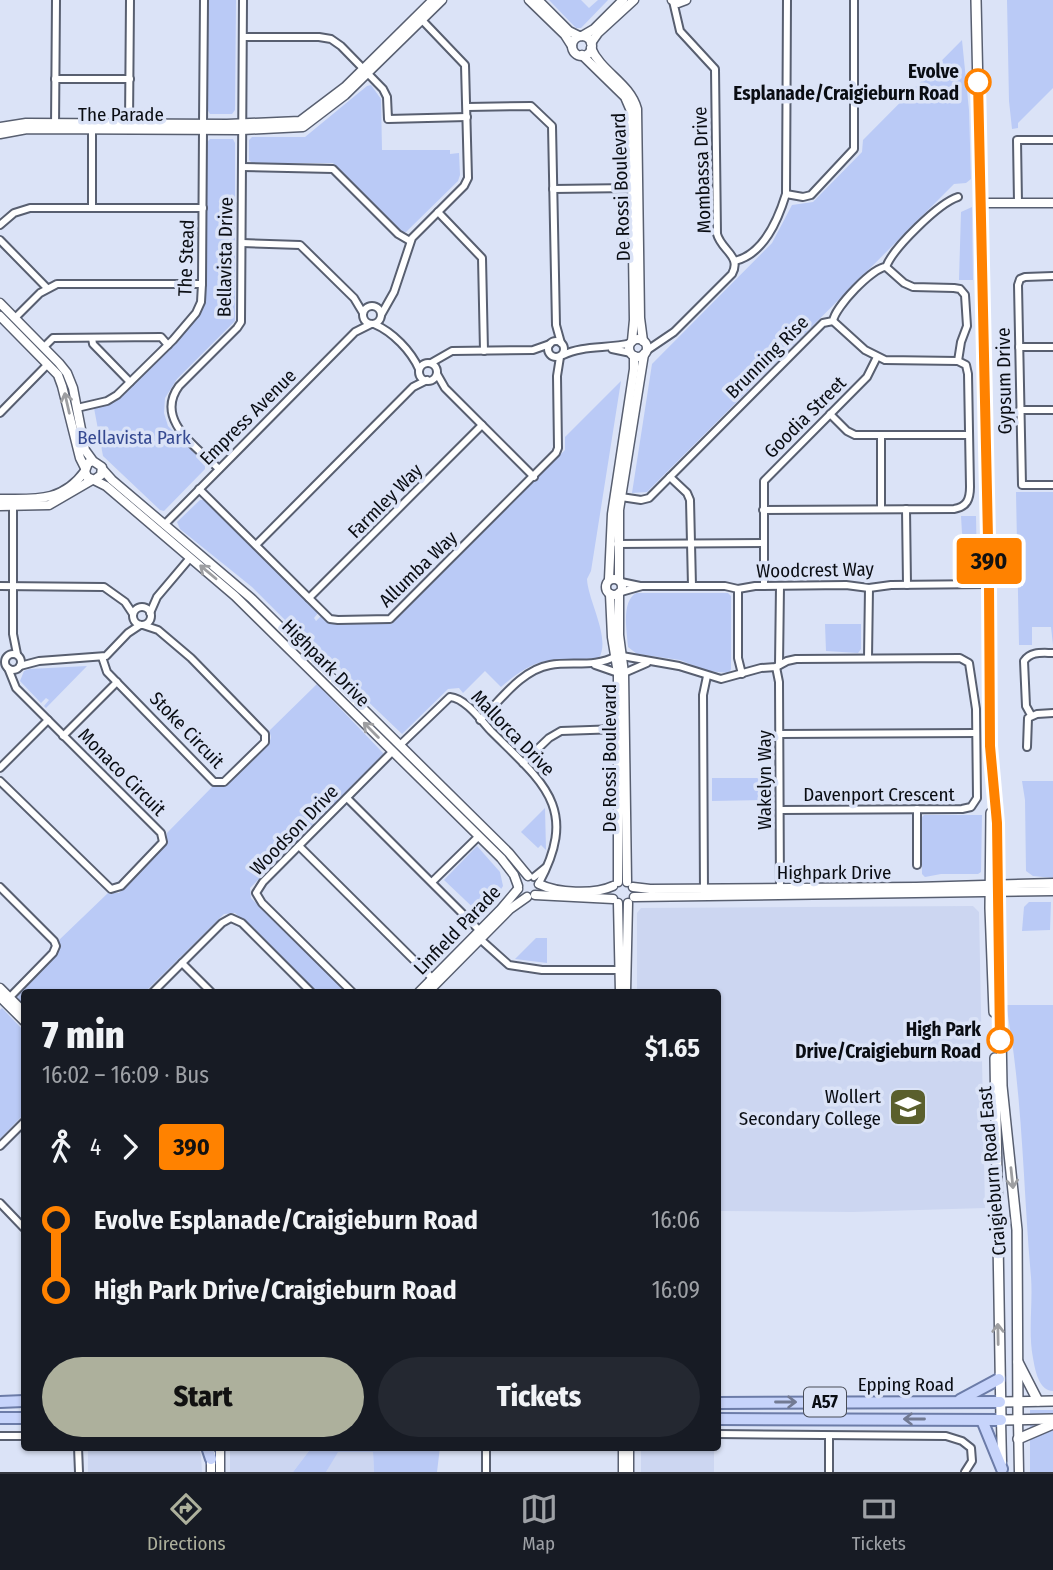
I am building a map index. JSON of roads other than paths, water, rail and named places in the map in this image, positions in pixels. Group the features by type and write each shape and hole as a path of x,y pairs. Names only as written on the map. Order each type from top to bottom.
{"main road":[{"name":"Craigieburn Road East","path":"976,0 990,746 997,823 994,888 1001,1420"},
{"name":"Craigieburn Road East","path":"994,888 1002,1086 1017,1230 1018,1420"},
{"path":"1018,1360 1038,1401"},
{"path":"958,1401 999,1379"},
{"path":"0,1402 21,1401"},
{"name":"Epping Road","path":"721,1403 1053,1401"},
{"path":"0,1418 21,1418"},
{"name":"Epping Road","path":"721,1419 1053,1421"},
{"path":"982,1420 1002,1471"},
{"path":"1018,1439 1053,1421"}],"street":[{"path":"56,0 56,126"},
{"path":"129,124 130,0"},
{"name":"The Stead","path":"77,408 111,400 168,345 199,307 202,284 204,0"},
{"name":"Bellavista Drive","path":"219,469 176,426 171,415 171,402 179,386 239,325 243,0"},
{"name":"The Parade","path":"0,127 18,124 92,130 303,127 337,102 420,18 430,3 442,0"},
{"path":"529,0 565,35 575,53 582,55 588,53 598,33 634,0"},
{"path":"538,0 569,31 588,38 591,46"},
{"path":"572,46 575,39 594,29 623,0"},
{"path":"607,348 632,354 645,353 664,340 732,274 735,261 752,254 769,233 786,194 787,0"},
{"path":"786,194 803,197 811,195 854,149 854,0"},
{"path":"673,1 686,1 679,19"},
{"name":"Mombassa Drive","path":"673,1 681,33 715,69 717,234 720,243 735,261"},
{"path":"380,316 394,292 410,242 467,181 464,63 420,18"},
{"path":"243,37 326,38 336,42 386,93 388,119 467,117"},
{"name":"De Rossi Boulevard","path":"591,46 599,62 631,94 637,109 640,318 645,353 621,497 617,544 623,884"},
{"name":"De Rossi Boulevard","path":"582,55 621,93 630,106 634,328 631,342 634,369 612,514 617,587"},
{"path":"55,79 130,79"},
{"path":"467,107 528,106 537,110 552,128 556,325 565,350 561,356"},
{"name":"The Parade","path":"0,134 56,126 129,124 203,127"},
{"path":"92,130 92,208"},
{"path":"1018,203 1017,140 1053,140"},
{"path":"242,167 333,169 398,234 410,242"},
{"path":"553,189 632,188"},
{"name":"Brunning Rise","path":"621,497 647,499 823,323 833,321 836,311 848,298 876,270 886,267 894,253 942,205 958,197"},
{"path":"981,203 1053,203"},
{"path":"0,225 14,213 24,209 203,208"},
{"path":"438,212 482,258 485,351"},
{"path":"0,240 47,288"},
{"path":"242,243 300,245 354,298 366,322 389,333"},
{"path":"886,267 908,286 961,289 965,295 967,330 961,342 958,361"},
{"name":"Gypsum Drive","path":"1053,276 1030,276 1019,281 1022,485 1053,485"},
{"path":"15,318 47,288 62,283 202,284"},
{"path":"363,315 390,297"},
{"path":"354,298 373,307 389,333 411,355 422,378 445,388"},
{"path":"0,303 67,373 85,450 103,470 100,478 49,505 13,503 0,499"},
{"name":"Empress Avenue","path":"161,528 355,332 363,315"},
{"name":"Empress Avenue","path":"355,332 372,324 380,316"},
{"path":"2,320 61,380 77,448 87,477 93,480"},
{"path":"763,510 954,509 965,504 970,487 968,369 964,363 898,362 877,357 864,350 833,321"},
{"path":"551,356 550,343 556,325"},
{"path":"44,346 53,338 161,337 168,345"},
{"path":"92,338 93,345 130,382"},
{"path":"413,387 423,365 452,351 533,350 561,356 580,349 607,348 637,339 664,340"},
{"path":"533,350 556,341 580,349"},
{"path":"1019,347 1053,347"},
{"path":"411,355 429,363 445,388 534,477"},
{"path":"256,545 413,387 437,373 445,355"},
{"name":"Allumba Way","path":"551,356 557,376"},
{"name":"Allumba Way","path":"199,489 333,620 390,619 558,451 557,376 561,356"},
{"name":"Goodia Street","path":"764,586 763,486 766,478 867,377 877,357"},
{"path":"0,413 48,364"},
{"path":"1020,410 1053,410"},
{"path":"830,414 851,434 969,435"},
{"name":"Farmley Way","path":"309,598 482,425"},
{"path":"881,436 881,509"},
{"path":"0,506 49,498 75,482 93,461"},
{"name":"Highpark Drive","path":"103,470 161,528"},
{"path":"670,477 691,500 692,586"},
{"name":"Highpark Drive","path":"93,480 106,486 193,554 535,880 552,890 601,890 623,884 650,889 704,892 994,888"},
{"path":"13,503 13,634 21,661 14,684"},
{"path":"906,509 907,585"},
{"path":"617,544 763,543"},
{"path":"5,662 13,670 39,661 102,657 112,652 128,633 149,622 157,597 193,554"},
{"name":"Woodcrest Way","path":"617,587 725,586 738,589 846,585 869,588 989,584"},
{"path":"0,586 100,586 125,602 147,608 150,614"},
{"name":"Wakelyn Way","path":"780,586 780,891"},
{"path":"868,658 869,588"},
{"path":"738,589 738,658 742,674"},
{"path":"128,633 133,616 157,597"},
{"path":"125,602 142,625"},
{"name":"Stoke Circuit","path":"150,614 158,630"},
{"name":"Stoke Circuit","path":"102,657 105,670 217,783 227,779 265,742 265,734 191,658 158,630 142,625"},
{"path":"5,662 13,634"},
{"path":"1031,715 1026,701 1024,662 1028,656 1035,653 1053,653"},
{"path":"5,662 18,655 39,661"},
{"path":"481,720 521,680 534,670 553,664 590,664 619,656 679,666 707,676 703,695 704,892"},
{"name":"Davenport Crescent","path":"707,676 721,679 778,666 796,659 960,659 971,666 976,733 975,803 966,809 780,810"},
{"name":"Monaco Circuit","path":"0,781 107,887 114,890 160,846 163,836 14,684 5,662"},
{"path":"590,664 621,673 649,662"},
{"name":"De Rossi Boulevard","path":"621,673 619,729 623,884"},
{"path":"64,736 117,682"},
{"name":"Mallorca Drive","path":"396,748 450,697 458,698 543,784 553,806 554,848 549,865 535,880"},
{"path":"1027,747 1027,720 1031,715 1053,713"},
{"path":"0,768 48,720"},
{"path":"523,763 555,733 619,729"},
{"path":"779,734 976,733"},
{"name":"Highpark Drive","path":"396,748 506,864 516,878 521,895 531,896"},
{"name":"Woodson Drive","path":"349,989 262,903 257,895 258,888 396,748"},
{"path":"347,797 432,882 509,965 542,970 620,970"},
{"path":"917,809 917,865"},
{"path":"432,882 479,836"},
{"path":"299,846 433,979"},
{"name":"Linfield Parade","path":"432,989 480,935 518,888 520,880 535,880"},
{"path":"535,880 531,896 615,901"},
{"path":"994,888 1053,883"},
{"path":"620,989 615,901 611,893 623,884 631,900 626,989"},
{"path":"0,887 56,946 53,953 4,1001"},
{"path":"994,888 1053,891"},
{"name":"Highpark Drive","path":"615,901 704,892"},
{"name":"Linfield Parade","path":"422,989 510,909 531,896"},
{"path":"156,989 222,923 233,918 242,923 308,989"},
{"path":"182,963 208,989"},
{"path":"0,988 4,1001 21,1018"},
{"path":"4,1001 21,1010"},
{"path":"0,1146 21,1127"},
{"path":"0,1203 21,1225"},
{"path":"1001,1420 1002,1471"},
{"path":"1018,1420 1019,1472"},
{"path":"721,1434 940,1436 962,1441 969,1446 972,1458 965,1472"},
{"path":"0,1436 21,1436"},
{"path":"829,1436 829,1472"},
{"path":"78,1451 79,1472"},
{"path":"210,1451 211,1472"},
{"path":"220,1451 220,1472"},
{"path":"486,1451 486,1472"},
{"path":"622,1451 623,1472"},
{"path":"629,1451 629,1472"}],"place":[{"name":"Evolve Esplanade/Craigieburn Road","path":"978,82"},
{"name":"High Park Drive/Craigieburn Road","path":"1000,1040"},
{"name":"Wollert Secondary College","path":"908,1107"}],"park label":[{"name":"Bellavista Park","path":"134,437"}]}
